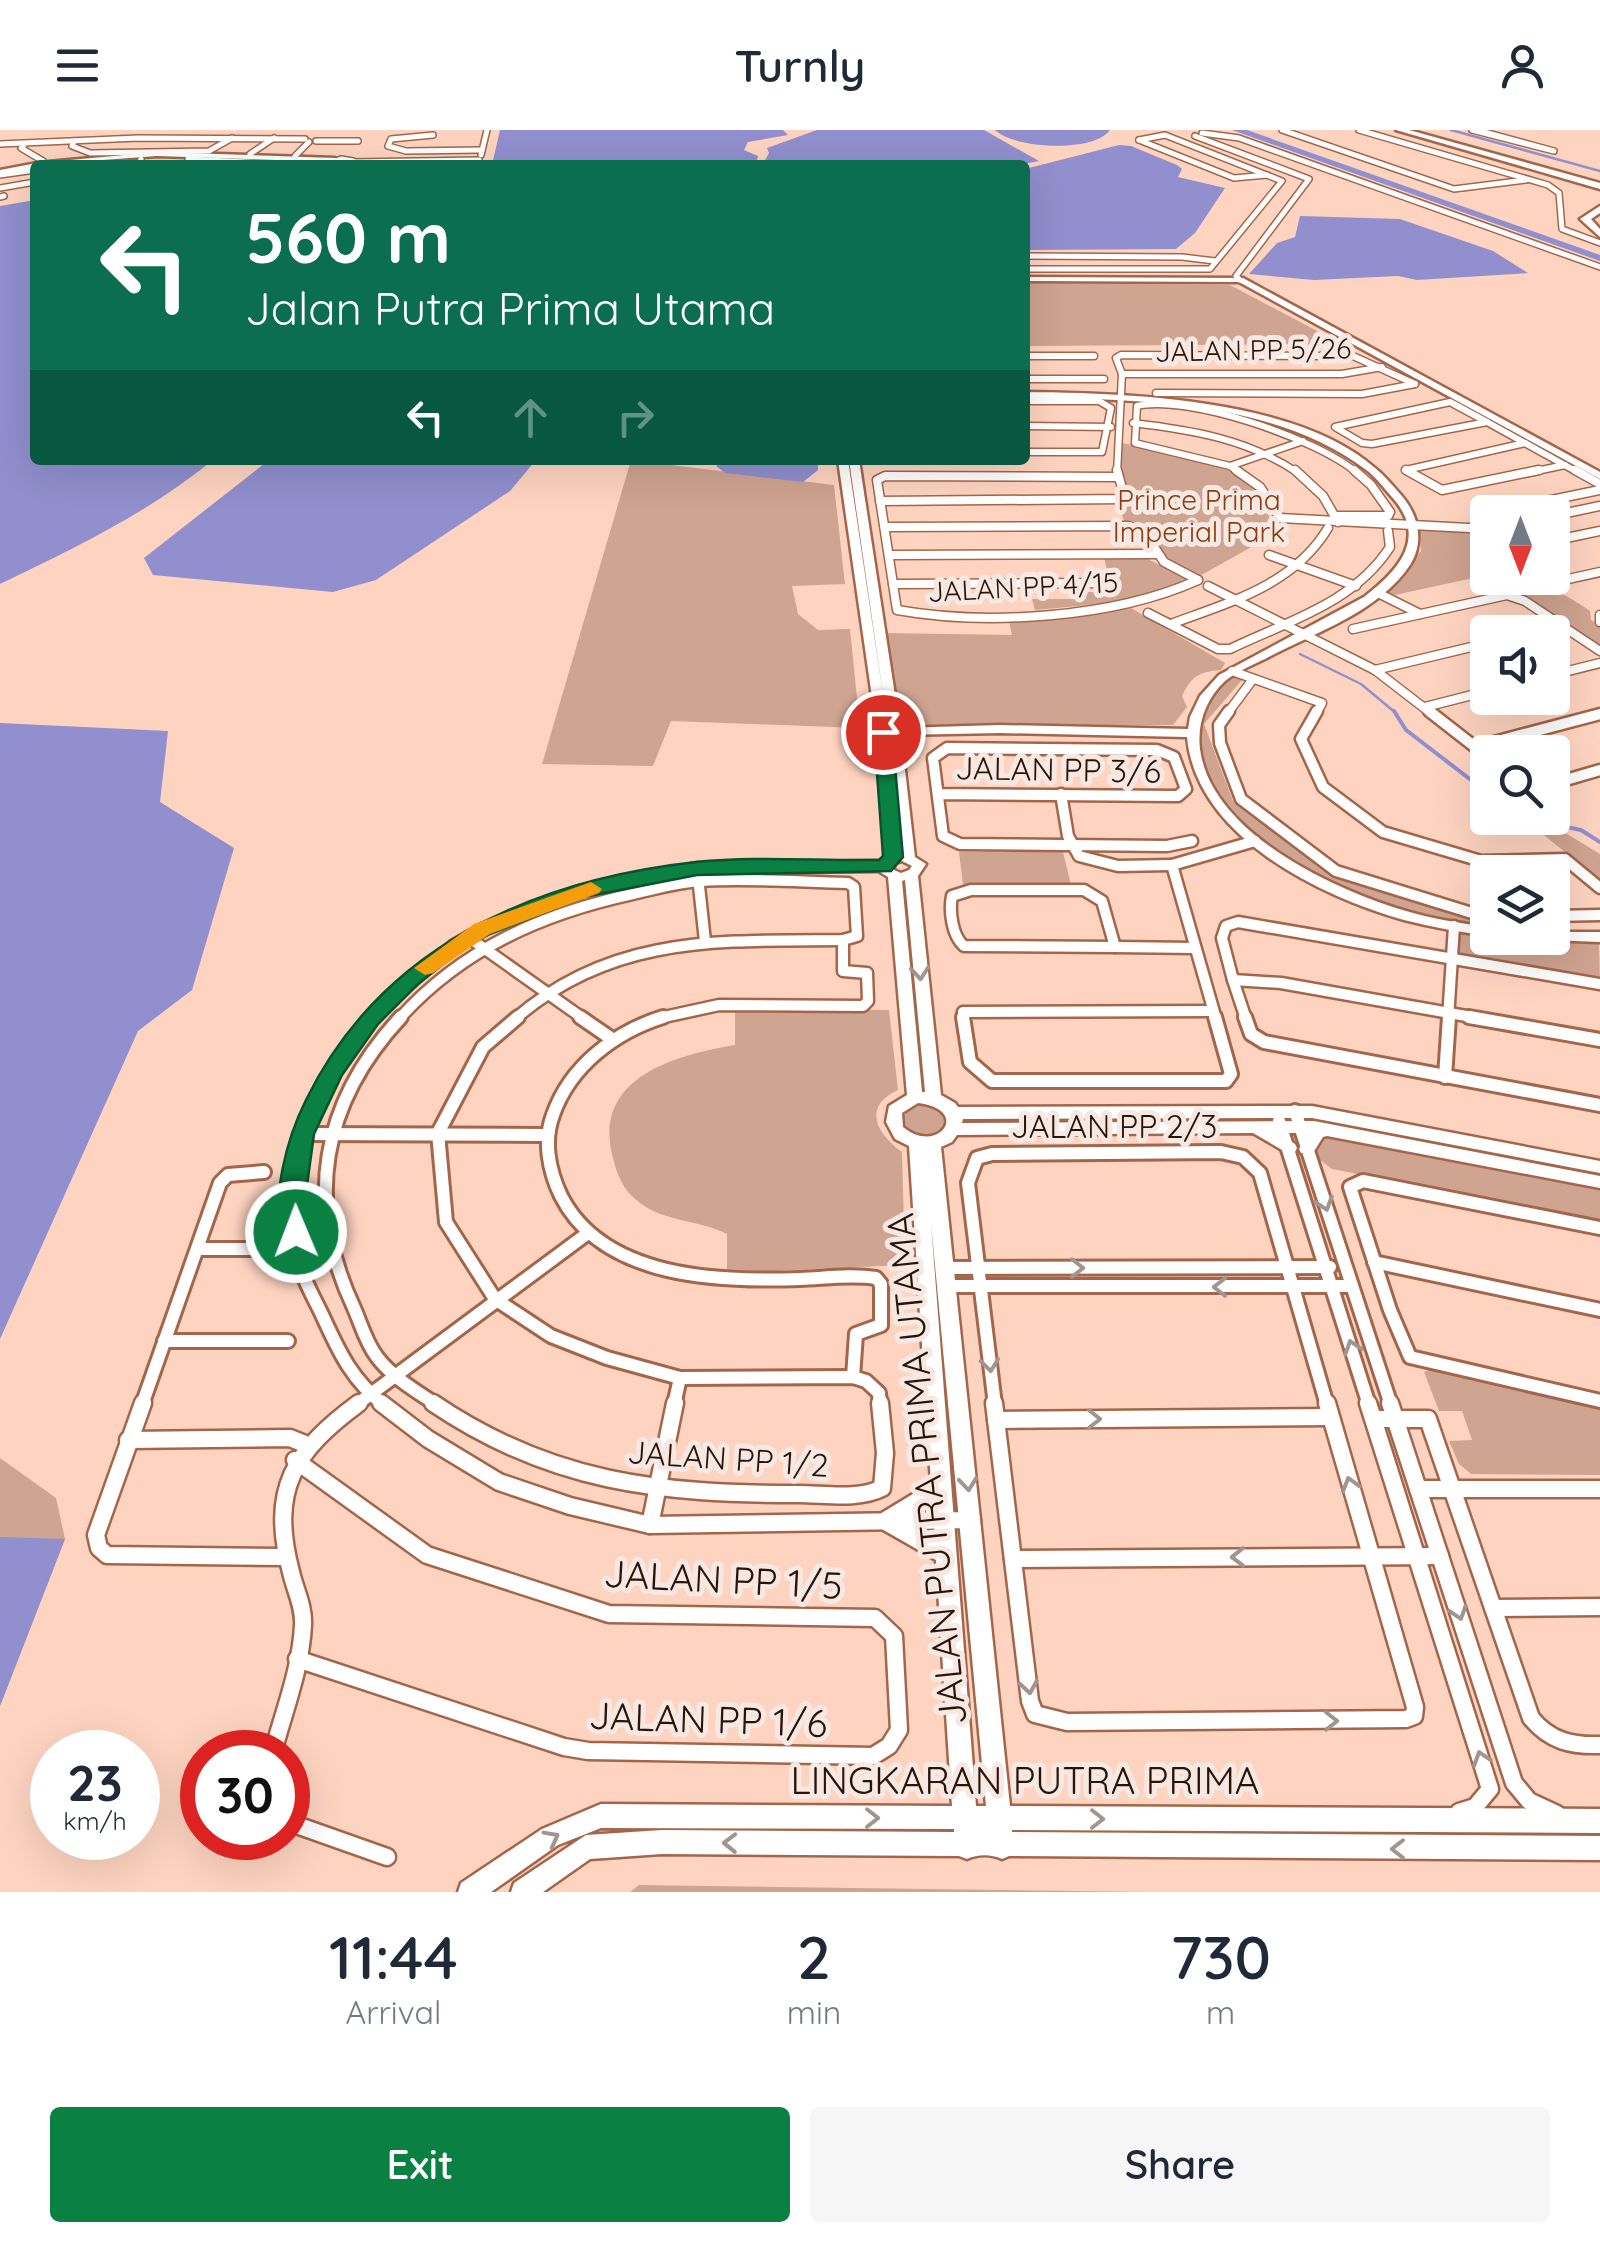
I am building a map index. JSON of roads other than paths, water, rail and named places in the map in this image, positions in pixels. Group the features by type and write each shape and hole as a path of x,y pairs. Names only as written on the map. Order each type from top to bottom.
{"highway":[{"path":"1400,130 1600,184"},
{"path":"1411,130 1468,148"},
{"path":"1600,212 1585,219 1600,231"}],"street":[{"path":"479,160 487,130"},
{"path":"1282,130 1454,189 1530,179"},
{"path":"1359,130 1530,179 1559,193 1562,229 1600,244"},
{"path":"1475,130 1554,151 1475,130"},
{"path":"1600,267 1239,138 1207,131 1194,135 1309,181 1236,276 1240,280 1600,476"},
{"path":"427,151 434,132 390,139 388,146 404,151 427,151 482,150"},
{"path":"1030,269 1210,269 1282,181 1268,174 1165,135 1140,140 1234,178 1268,174 1287,171"},
{"path":"74,141 72,146 93,154 209,152 233,137"},
{"path":"0,146 233,137 355,140 343,160"},
{"path":"250,154 273,139"},
{"path":"296,156 310,140"},
{"path":"23,146 34,160"},
{"path":"118,160 170,156 285,160"},
{"path":"0,173 30,168"},
{"path":"0,188 30,183"},
{"path":"1030,256 1175,256 1215,261"},
{"path":"1030,279 1240,280"},
{"path":"1231,355 1250,393"},
{"path":"1030,356 1094,356"},
{"path":"1118,477 885,476 877,480 880,501 1125,499 1115,464 1122,395 1122,374 1116,358 1121,356 1353,356 1384,366 1415,384 1362,394 1156,393"},
{"name":"JALAN PP 5/26","path":"1122,374 1342,374 1384,366"},
{"path":"1030,380 1104,379"},
{"path":"1030,398 1122,395 1213,406 1306,434 1352,456 1390,485 1410,513 1412,527 1412,552 1393,580 1378,593 1232,671 1205,693 1195,712 1192,750 1202,776 1221,805 1256,841 1326,883 1384,909 1470,929"},
{"path":"1030,398 1099,401 1110,408 1105,450 1030,452"},
{"path":"1488,422 1367,444 1336,426 1450,402 1488,422 1565,465 1600,487"},
{"path":"1155,404 1256,423 1349,466 1383,498 1390,512 1388,516 1374,518 1280,518 1260,487 1230,466 1134,443 1133,423 1136,406 1155,404"},
{"path":"1133,423 1197,432 1265,454 1318,487 1336,519"},
{"path":"1030,426 1120,428"},
{"path":"1230,466 1304,442"},
{"path":"1526,443 1406,470 1442,490 1565,465"},
{"path":"845,465 860,527"},
{"path":"854,465 889,732 898,866 924,1098 955,1121 1252,1126 1278,1118"},
{"path":"1566,495 1600,487"},
{"name":"JALAN PP 4/15","path":"880,501 897,610 912,614 989,614 1137,604 1198,580 1176,570 1157,554"},
{"path":"1570,512 1600,506"},
{"path":"1336,519 1470,529"},
{"path":"860,527 1128,526 1146,533 1157,554 888,555"},
{"path":"1171,624 1297,566 1320,546 1328,528"},
{"path":"1148,613 1218,649 1230,648 1356,586 1386,555 1390,547 1388,531"},
{"path":"1570,537 1600,531"},
{"path":"1270,555 1356,586"},
{"path":"1570,579 1600,572"},
{"path":"893,584 1104,583"},
{"path":"1208,586 1374,670 1470,743"},
{"path":"1378,593 1420,614"},
{"path":"1353,629 1501,595 1524,601 1546,615"},
{"path":"1570,631 1600,651"},
{"path":"1374,670 1470,647"},
{"path":"1570,670 1600,663"},
{"path":"1232,671 1322,702 1301,739 1319,781 1330,794 1383,832 1482,860 1565,859 1598,887"},
{"path":"1253,679 1219,726 1220,742 1241,799 1336,872 1470,913"},
{"path":"1425,707 1470,696"},
{"path":"1520,735 1600,714"},
{"path":"889,732 1191,732"},
{"name":"JALAN PP 3/6","path":"947,748 1157,750 1174,757 1186,790 1178,796 1061,794 938,794 933,758 947,748"},
{"path":"1570,779 1600,770"},
{"path":"938,794 943,836 960,844 1167,846 1192,840"},
{"path":"1061,794 1071,845 1081,859 1096,864 1172,865 1256,841"},
{"path":"1172,865 1214,1011 1231,1074 1226,1081 992,1081 974,1072 968,1064 964,1012 1214,1011"},
{"path":"898,866 698,875 579,891 468,937 410,979 370,1018 332,1072 302,1134 292,1200 299,1263 347,1369 372,1395 428,1439 499,1482 570,1506 650,1524 972,1520"},
{"path":"698,875 704,941"},
{"name":"JALAN PP 1/2","path":"843,940 857,936 854,887 848,883 698,875 594,900 484,947 433,985 386,1030 354,1080 333,1134 324,1222 335,1268 377,1357 396,1376 505,1447 581,1473 659,1488 872,1494 882,1488 884,1434 879,1393 866,1381 853,1377"},
{"path":"1115,948 1102,901 1084,890 960,892 950,904 957,940 964,946 1115,948 1195,948"},
{"path":"1570,915 1600,914"},
{"path":"1600,984 1238,922 1226,926 1222,938 1255,1038 1600,1106"},
{"path":"1445,1076 1454,926"},
{"path":"1570,937 1600,936"},
{"path":"468,937 612,1039"},
{"path":"843,940 843,971 866,972 868,1001 853,1007 717,1005 666,1016 612,1039 577,1072 554,1107 545,1135 554,1182 588,1233 619,1252 672,1271 725,1282 876,1278 881,1284 881,1325 856,1334 853,1377 680,1378 607,1358 551,1336 495,1299 446,1222 438,1133 483,1047 547,991 594,967 638,953 704,941 843,940"},
{"path":"1234,980 1281,984 1600,1040"},
{"path":"924,1098 903,1102 892,1120 896,1130 924,1143 948,1138 955,1121"},
{"path":"955,1121 1341,1116 1600,1167"},
{"path":"1278,1118 1298,1148 1346,1267 1514,1782 1529,1801 1570,1821"},
{"path":"1297,1119 1600,1182"},
{"path":"1297,1119 1298,1148 1327,1267 1490,1789 1475,1807 1436,1820"},
{"path":"1252,1126 1298,1148"},
{"path":"1298,1148 1328,1128"},
{"path":"302,1134 545,1135"},
{"name":"JALAN PUTRA PRIMA UTAMA","path":"924,1143 946,1277 1002,1847"},
{"name":"JALAN PUTRA PRIMA UTAMA","path":"924,1143 967,1846"},
{"name":"JALAN PP 2/3","path":"978,1268 968,1183 977,1158 992,1154 1202,1152 1242,1157 1260,1173 1287,1267"},
{"path":"264,1172 228,1175 220,1183 96,1535 99,1548 106,1555 287,1556"},
{"path":"1600,1228 1363,1181 1354,1182 1350,1195 1410,1357 1600,1401"},
{"path":"279,1730 304,1620 287,1556 284,1502 286,1478 294,1460 304,1444 588,1233"},
{"path":"198,1248 258,1249"},
{"path":"1374,1262 1600,1310"},
{"path":"978,1268 1030,1701 1036,1714 1048,1720 1406,1719 1414,1716 1415,1707 1287,1267"},
{"path":"946,1277 978,1268 1346,1267"},
{"path":"946,1277 980,1286 1352,1286"},
{"path":"164,1341 288,1341"},
{"path":"650,1524 680,1378"},
{"path":"996,1420 1330,1417"},
{"path":"1375,1419 1428,1419 1531,1718 1551,1738 1576,1746 1600,1745"},
{"path":"128,1440 290,1438 304,1444"},
{"name":"JALAN PP 1/5","path":"294,1460 428,1556 609,1614 875,1618 894,1636 899,1730 890,1746"},
{"path":"887,1520 943,1487"},
{"path":"1418,1488 1600,1489"},
{"path":"887,1520 948,1556"},
{"path":"1013,1559 1440,1556"},
{"path":"1493,1608 1600,1608"},
{"name":"JALAN PP 1/6","path":"297,1659 564,1748 872,1756 890,1746"},
{"name":"LINGKARAN PUTRA PRIMA","path":"470,1892 550,1837 601,1816 1600,1821"},
{"path":"310,1830 387,1856"},
{"name":"LINGKARAN PUTRA PRIMA","path":"523,1892 586,1847 662,1842 1600,1848"}],"water":[{"path":"500,130 783,130 788,135 748,142 744,150 758,156 757,160 493,160"},
{"path":"817,130 984,130 1039,161 765,160 767,148"},
{"path":"995,130 1110,130 1088,142 1054,146 1019,141"},
{"path":"1232,130 1247,130 1600,255 1600,261"},
{"path":"1119,145 1131,146 1177,165 1182,169 1178,177 1225,188 1195,233 1176,249 1030,250 1030,168"},
{"path":"30,201 30,465 206,465 137,513 0,584 0,206"},
{"path":"1300,216 1400,219 1493,251 1528,273 1417,280 1398,276 1314,280 1249,274 1277,243 1295,237"},
{"path":"263,465 532,465 510,491 376,580 333,592 153,575 144,558"},
{"path":"818,465 818,470 803,482 725,473 716,466"},
{"path":"0,723 168,731 160,802 234,848 192,990 138,1031 0,1339"},
{"path":"0,1537 65,1539 0,1706"}],"waterway":[{"path":"1451,130 1600,171"},
{"path":"1300,654 1361,684 1395,712"},
{"path":"1395,712 1406,730 1470,779"},
{"path":"1570,828 1600,842"}],"park label":[{"name":"Prince Prima Imperial Park","path":"1199,516"}]}
